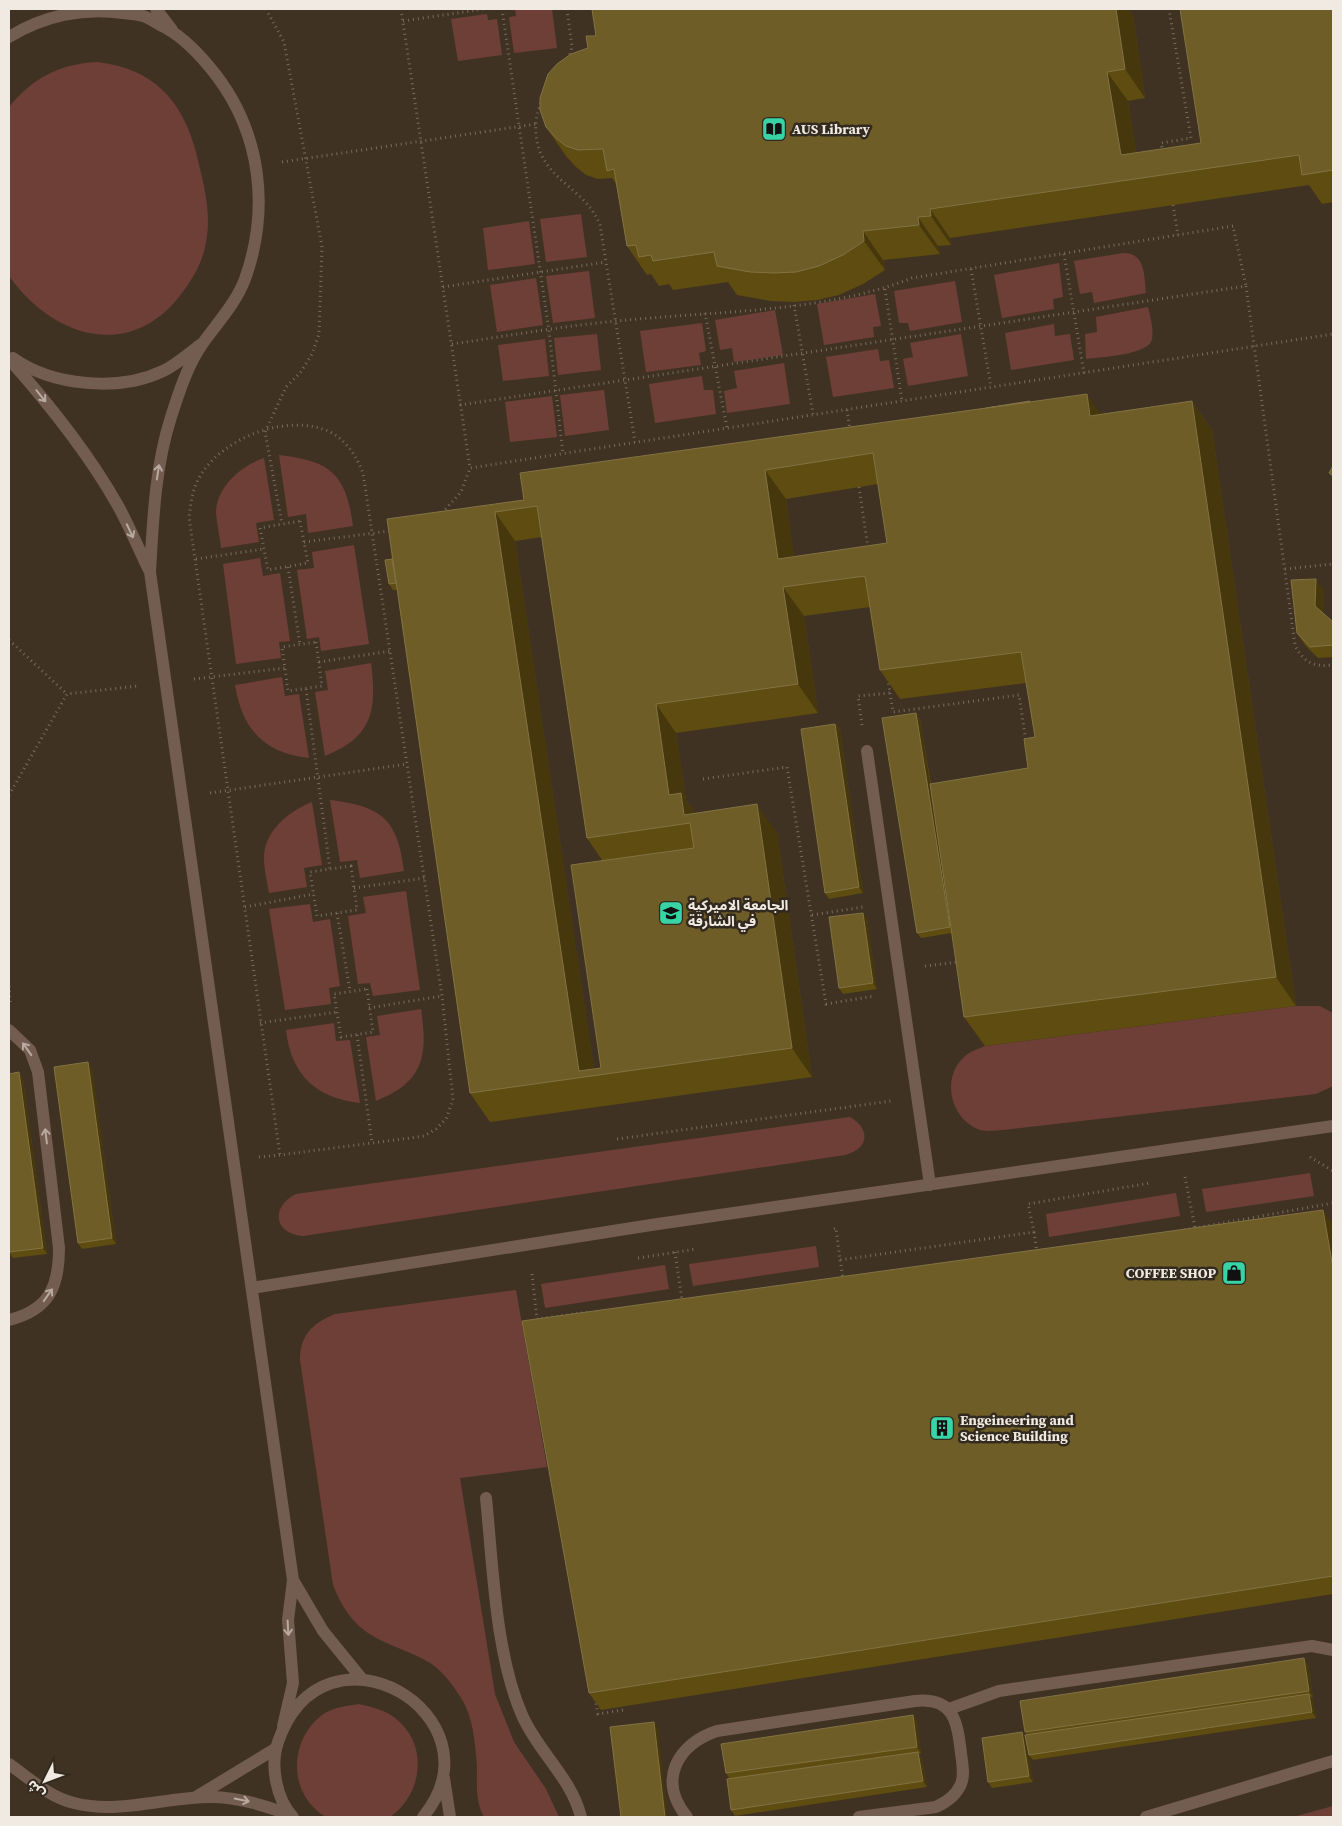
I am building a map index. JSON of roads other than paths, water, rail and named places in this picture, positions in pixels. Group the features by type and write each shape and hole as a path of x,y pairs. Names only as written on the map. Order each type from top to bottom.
{"street":[{"path":"156,9 175,34"},
{"path":"9,37 44,20 78,11 114,12 145,16 175,34 205,60 229,92 247,128 257,166 260,205 255,243 244,280 226,314 202,344 185,379 161,454 155,493 150,572 293,1580 288,1620 292,1683 283,1726 275,1749 274,1773 280,1795 292,1816"},
{"path":"9,355 20,363 66,381 115,384 163,371 202,344"},
{"path":"9,359 56,414 97,471 118,506 150,572"},
{"path":"867,751 930,1185"},
{"path":"9,1030 30,1050 38,1072 59,1257 59,1273 50,1295 32,1312 9,1320"},
{"path":"252,1288 651,1225 1333,1126"},
{"path":"486,1498 502,1648 510,1684 523,1718 565,1778 581,1817"},
{"path":"293,1580 324,1631 362,1679"},
{"path":"949,1709 973,1699 1017,1688 1312,1646 1333,1650"},
{"path":"283,1726 298,1704 318,1690 342,1681 362,1679 400,1690 421,1707 429,1717 438,1735 443,1754 443,1775 450,1817"},
{"path":"687,1817 679,1809 673,1793 673,1775 678,1760 688,1746 701,1736 717,1731 928,1699 949,1709 956,1721 963,1771 962,1783 956,1793 946,1802 936,1807 859,1817"},
{"path":"194,1798 275,1749"},
{"path":"1146,1817 1333,1762"},
{"path":"9,1764 52,1794 73,1803 118,1807 194,1798 232,1798 262,1804 292,1816"},
{"path":"423,1817 434,1805 443,1775"}],"place":[{"name":"AUS Library","path":"774,129"},
{"name":"الجامعة الاميركية في الشارقة","path":"671,913"},
{"name":"COFFEE SHOP","path":"1234,1273"},
{"name":"Engeineering and Science Building","path":"942,1428"}]}
